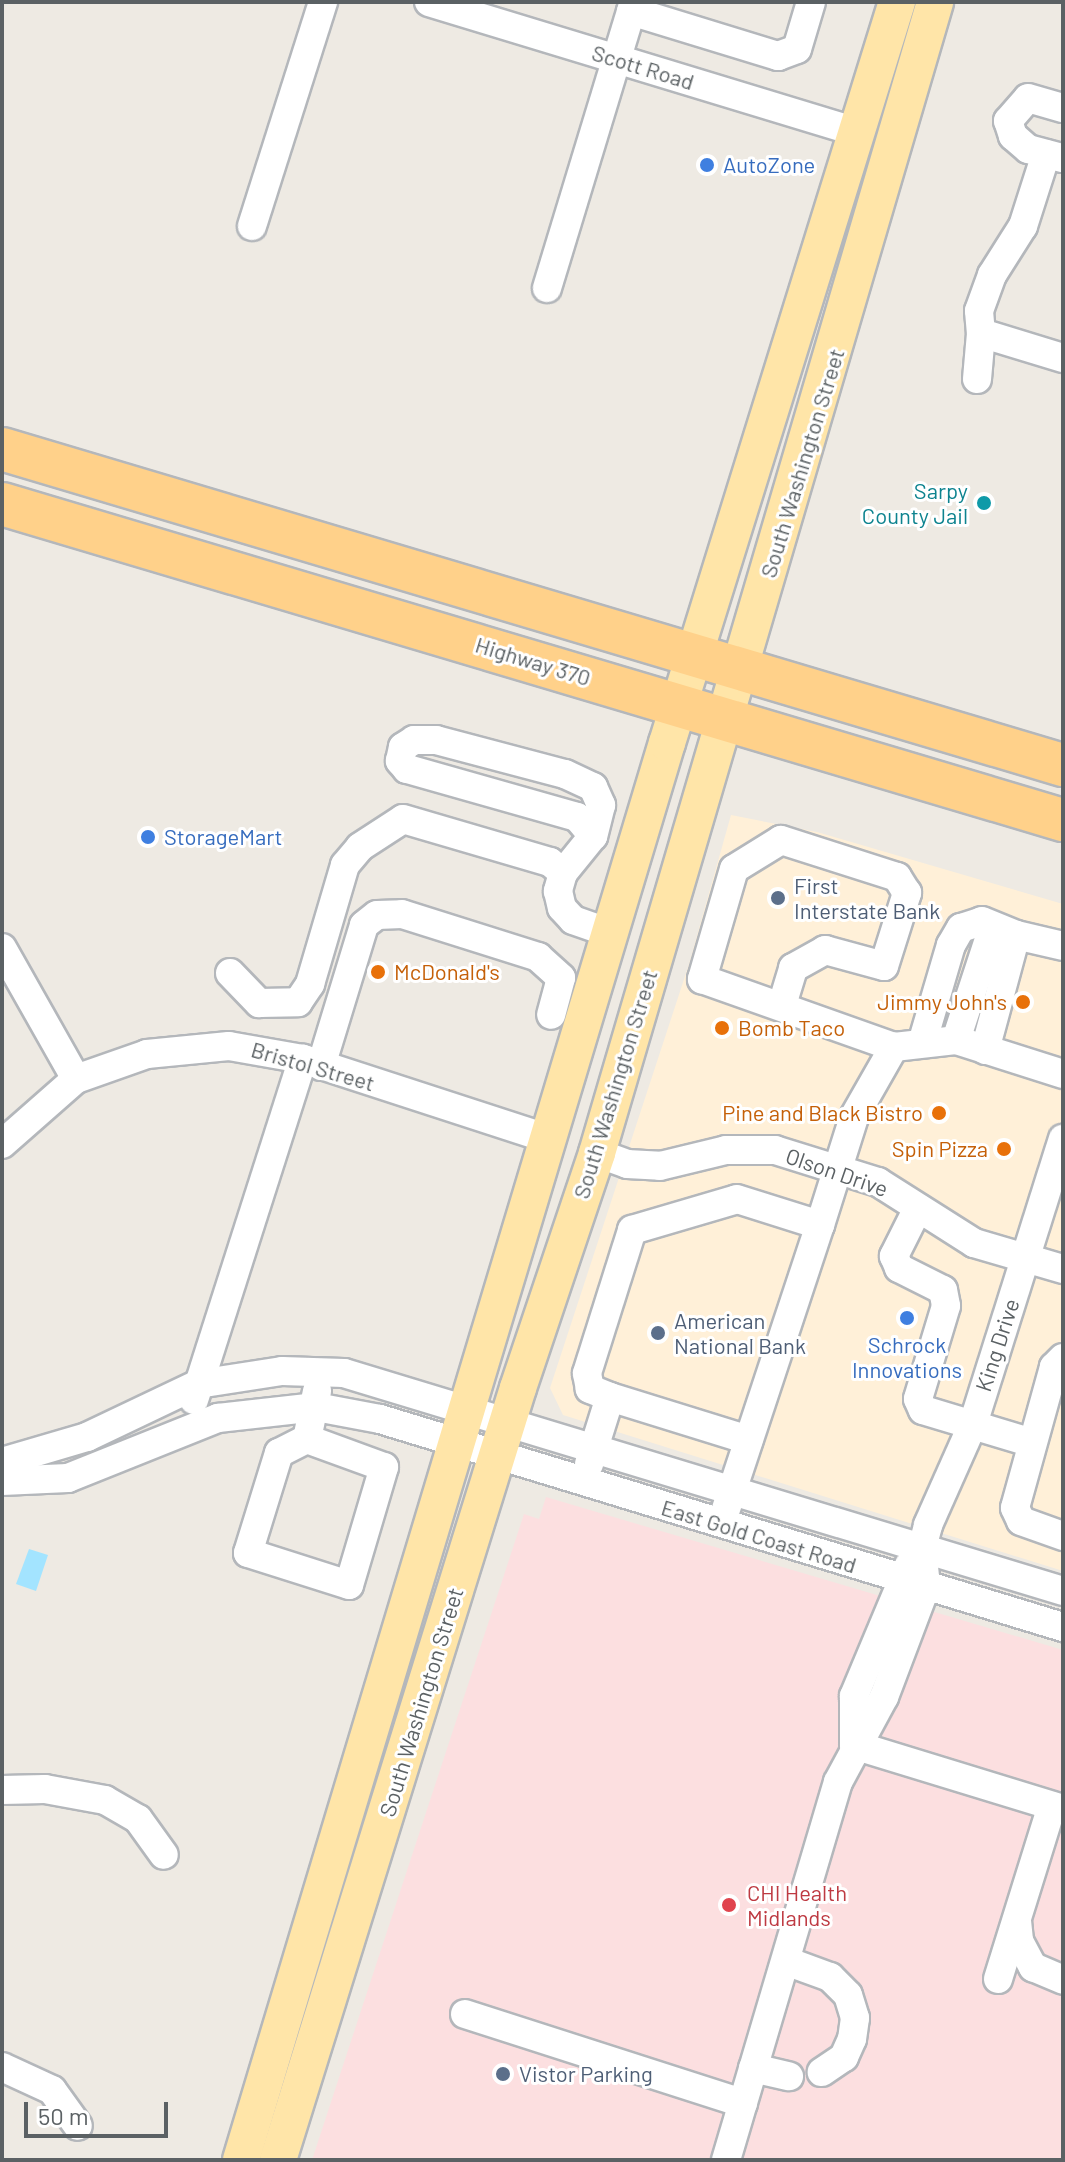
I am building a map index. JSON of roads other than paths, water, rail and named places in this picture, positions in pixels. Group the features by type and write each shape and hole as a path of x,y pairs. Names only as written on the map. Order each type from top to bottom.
{"highway":[{"name":"Highway 370","path":"2,449 687,681"},
{"name":"Highway 370","path":"2,504 293,590 732,693 1063,765"},
{"name":"Highway 370","path":"732,693 1063,820"},
{"path":"732,693 754,696 1063,785"}],"main road":[{"name":"South Washington Street","path":"241,2160 687,681 897,2"},
{"name":"South Washington Street","path":"278,2160 508,1420 597,1153 935,2"},
{"path":"597,1153 587,1144 585,1130 598,1083 613,934"},
{"path":"538,1327 533,1305 570,1174 567,1158 549,1139"}],"street":[{"path":"252,226 323,2"},
{"name":"Scott Road","path":"429,2 856,132"},
{"path":"547,288 633,6 778,56 797,49 811,2"},
{"path":"977,379 981,333 979,311 988,287 1023,226 1055,156 1028,149 1013,136 1008,121 1028,98 1063,108"},
{"path":"981,333 1063,358"},
{"path":"593,836 577,817 407,769 400,761 403,747 414,740 436,740 565,774 593,787 601,805 593,836 563,873 558,891 562,908 573,920 613,934"},
{"path":"230,973 259,1003 298,1002 310,984 345,865 360,847 403,819 550,862 563,873"},
{"path":"782,1005 793,968 825,950 884,966 907,893 897,877 781,840 734,869 702,979 894,1047 923,1040 956,1040 1063,1074"},
{"path":"195,1424 193,1403 198,1384 364,925 377,915 402,914 538,957 561,978 551,1015"},
{"path":"923,1040 961,928 982,921 1016,935 1063,946"},
{"path":"956,1040 989,939 1016,935"},
{"path":"985,1050 1016,935"},
{"path":"2,948 76,1079"},
{"path":"250,1047 259,1003"},
{"name":"Bristol Street","path":"2,1144 76,1079 187,1046 250,1047 312,1062 549,1139"},
{"path":"721,1524 854,1117 894,1047"},
{"name":"King Drive","path":"726,2160 854,1745 854,1696 913,1582 922,1548 973,1424 1026,1258 1052,1208 1063,1139"},
{"name":"Olson Drive","path":"597,1153 627,1164 660,1166 759,1148 837,1167 891,1189 959,1237 1063,1269"},
{"path":"749,1440 590,1389 587,1373 632,1230 737,1199 820,1225"},
{"path":"918,1208 894,1256 899,1268 943,1290 946,1306 918,1399 923,1410 1032,1443"},
{"path":"1063,1358 1054,1367 1015,1501 1017,1515 1032,1527 1063,1536"},
{"path":"307,1439 384,1467 349,1585 248,1553 279,1453 307,1439 316,1407 317,1370"},
{"name":"East Gold Coast Road","path":"2,1462 75,1442 198,1384 317,1370 369,1378 1063,1591"},
{"path":"584,1482 610,1397"},
{"name":"East Gold Coast Road","path":"2,1481 68,1478 133,1455 195,1424 249,1411 316,1407 456,1442 1063,1627"},
{"path":"854,1745 1057,1808 998,1979"},
{"path":"2,1790 45,1789 105,1800 138,1819 164,1855"},
{"path":"1016,1920 1019,1941 1033,1967 1063,1980"},
{"path":"786,1961 830,1977 848,1995 855,2018 852,2039 844,2057 822,2072"},
{"path":"465,2014 743,2103"},
{"path":"2,2067 52,2090 78,2126"},
{"path":"753,2068 789,2076"}],"water":[{"path":"29,1549 48,1555 36,1591 16,1584"}],"place":[{"name":"AutoZone","path":"707,165"},
{"name":"Sarpy County Jail","path":"984,503"},
{"name":"StorageMart","path":"148,837"},
{"name":"First Interstate Bank","path":"778,898"},
{"name":"McDonald's","path":"378,972"},
{"name":"Jimmy John's","path":"1023,1002"},
{"name":"Bomb Taco","path":"722,1028"},
{"name":"Pine and Black Bistro","path":"939,1113"},
{"name":"Spin Pizza","path":"1004,1149"},
{"name":"Schrock Innovations","path":"907,1318"},
{"name":"American National Bank","path":"658,1333"},
{"name":"CHI Health Midlands","path":"729,1905"},
{"name":"Vistor Parking","path":"503,2074"}]}
